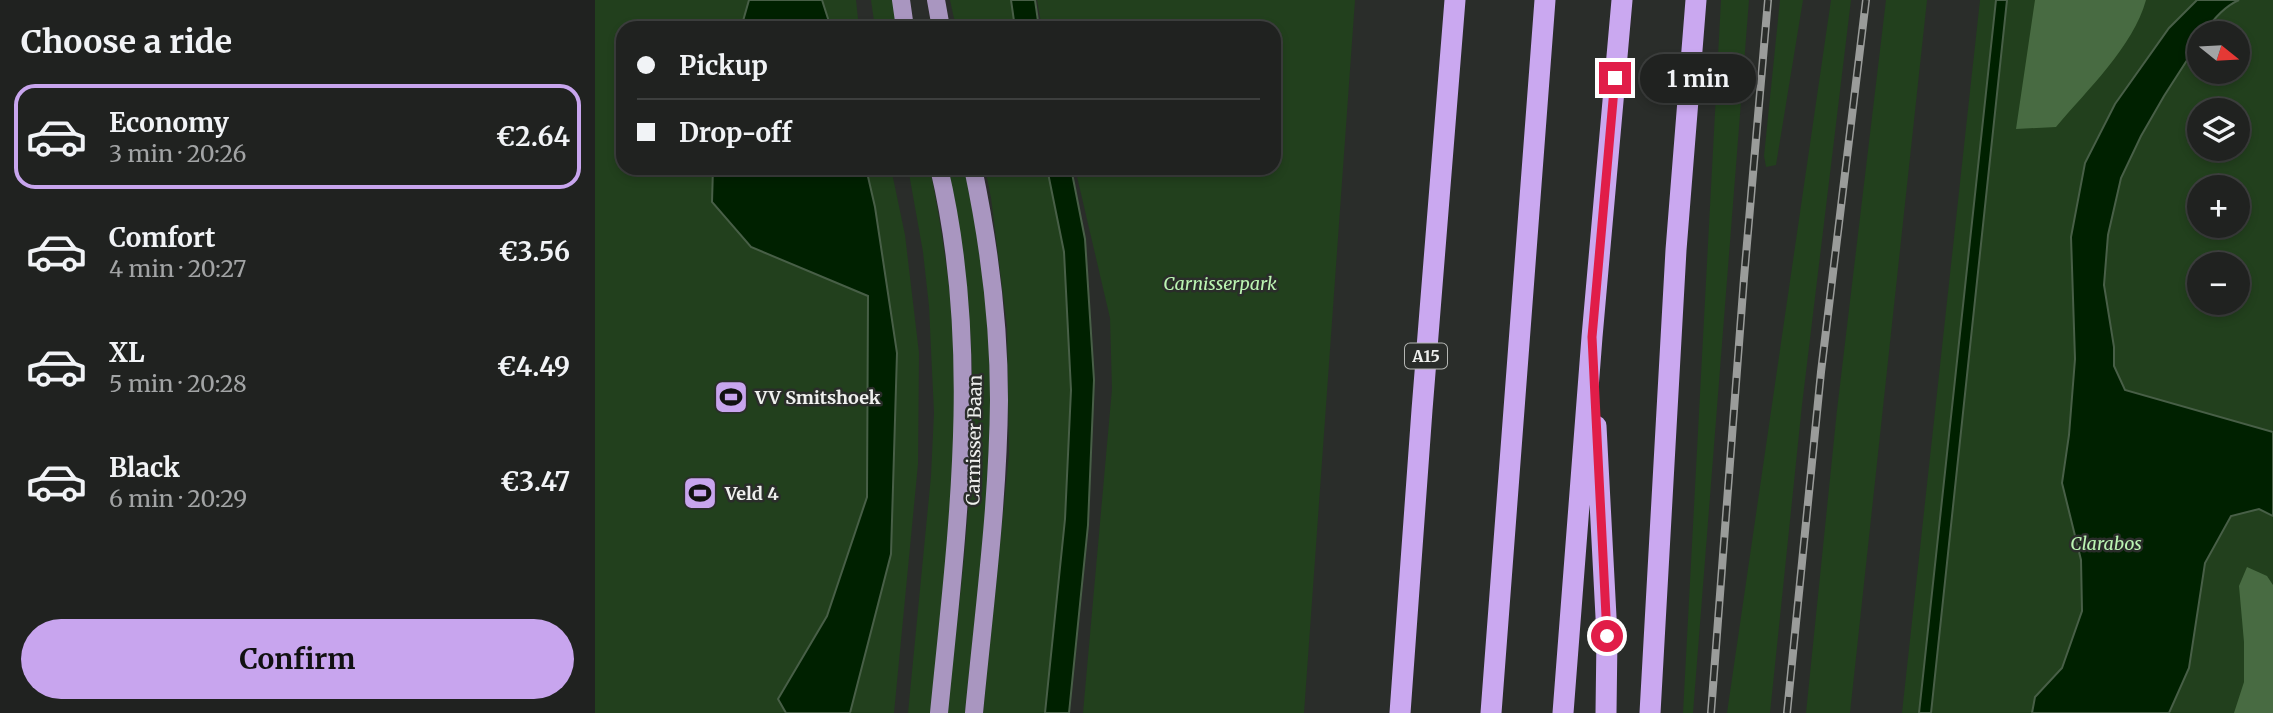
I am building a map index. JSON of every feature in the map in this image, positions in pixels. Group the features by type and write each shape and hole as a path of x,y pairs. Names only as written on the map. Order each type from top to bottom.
{"highway":[{"name":"A15","path":"1401,713 1455,0"},
{"path":"1491,713 1545,0"},
{"path":"1563,713 1592,337 1622,0"},
{"path":"1650,713 1676,250 1696,0"},
{"path":"1592,337 1607,636 1606,713"}],"main road":[{"path":"901,0 904,21"},
{"path":"936,0 940,21"},
{"name":"Carnisser Baan","path":"939,713 960,501 964,395 956,276 941,175"},
{"name":"Carnisser Baan","path":"974,175 991,269 999,398 997,482 974,713"}],"green space":[{"name":"VV Smitshoek","path":"595,0 749,0 743,21 616,21 616,175 713,175 712,202 751,247 868,296 867,497 827,616 778,699 786,713 595,713"},
{"path":"822,0 856,0 858,21 829,21"},
{"path":"871,0 893,0 896,21 874,21"},
{"path":"950,0 1011,0 1014,21 954,21"},
{"name":"Carnisserpark","path":"1037,0 1355,0 1304,713 1083,713 1112,389 1110,318 1077,175 1281,175 1281,21 1041,21"},
{"path":"1721,0 1749,0 1693,713 1683,713"},
{"path":"1780,0 1803,0 1776,165 1766,167 1764,156"},
{"path":"1831,0 1851,0 1802,405 1770,713 1727,713"},
{"path":"1886,0 1927,0 1850,713 1806,713 1837,410"},
{"name":"Clarabos","path":"1980,0 2273,0 2273,713 1921,713 1935,570 1919,713 1902,713"},
{"path":"868,175 892,175 905,235 919,353 918,464 894,713 850,713 891,554 875,207"},
{"path":"909,175 931,175 949,286 956,406 950,521 931,713 908,713 931,476 934,413 929,306 923,252"},
{"path":"949,175 967,175 987,314 991,407 988,495 965,713 947,713 961,589 972,427 969,315 955,204"},
{"path":"986,175 1048,175 1064,251 1071,390 1065,519 1045,713 983,713 1009,454 1007,327"}],"shaded area":[{"path":"749,0 822,0 829,21 743,21"},
{"path":"1011,0 1035,0 1038,21 1014,21"},
{"path":"1996,0 2007,0 1931,713 1919,713"},
{"path":"2035,0 2146,0 2140,17 2120,51 2056,127 2016,129"},
{"path":"2197,0 2239,0 2213,21 2187,21 2187,60 2141,136 2121,178 2108,235 2104,285 2114,347 2114,366 2125,390 2273,432 2273,516 2259,509 2231,516 2205,563 2189,668 2169,713 2032,713 2035,697 2062,668 2082,611 2081,560 2062,483 2075,359 2071,237 2085,163 2115,104 2169,28"},
{"path":"713,175 868,175 897,353 891,554 850,713 786,713 778,699 827,616 867,497 868,296 751,247 712,202"},
{"path":"1048,175 1072,175 1085,239 1094,380 1088,525 1069,713 1045,713 1065,519 1071,390 1064,252"},
{"path":"2247,567 2267,576 2273,585 2273,713 2234,713 2244,682 2239,586"}],"railway":[{"path":"1711,713 1768,0"},
{"path":"1787,713 1821,372 1866,0"}],"place":[{"name":"VV Smitshoek","path":"731,397"},
{"name":"Veld 4","path":"700,493"}],"route":[{"path":"1607,636 1592,337 1615,78"}]}
